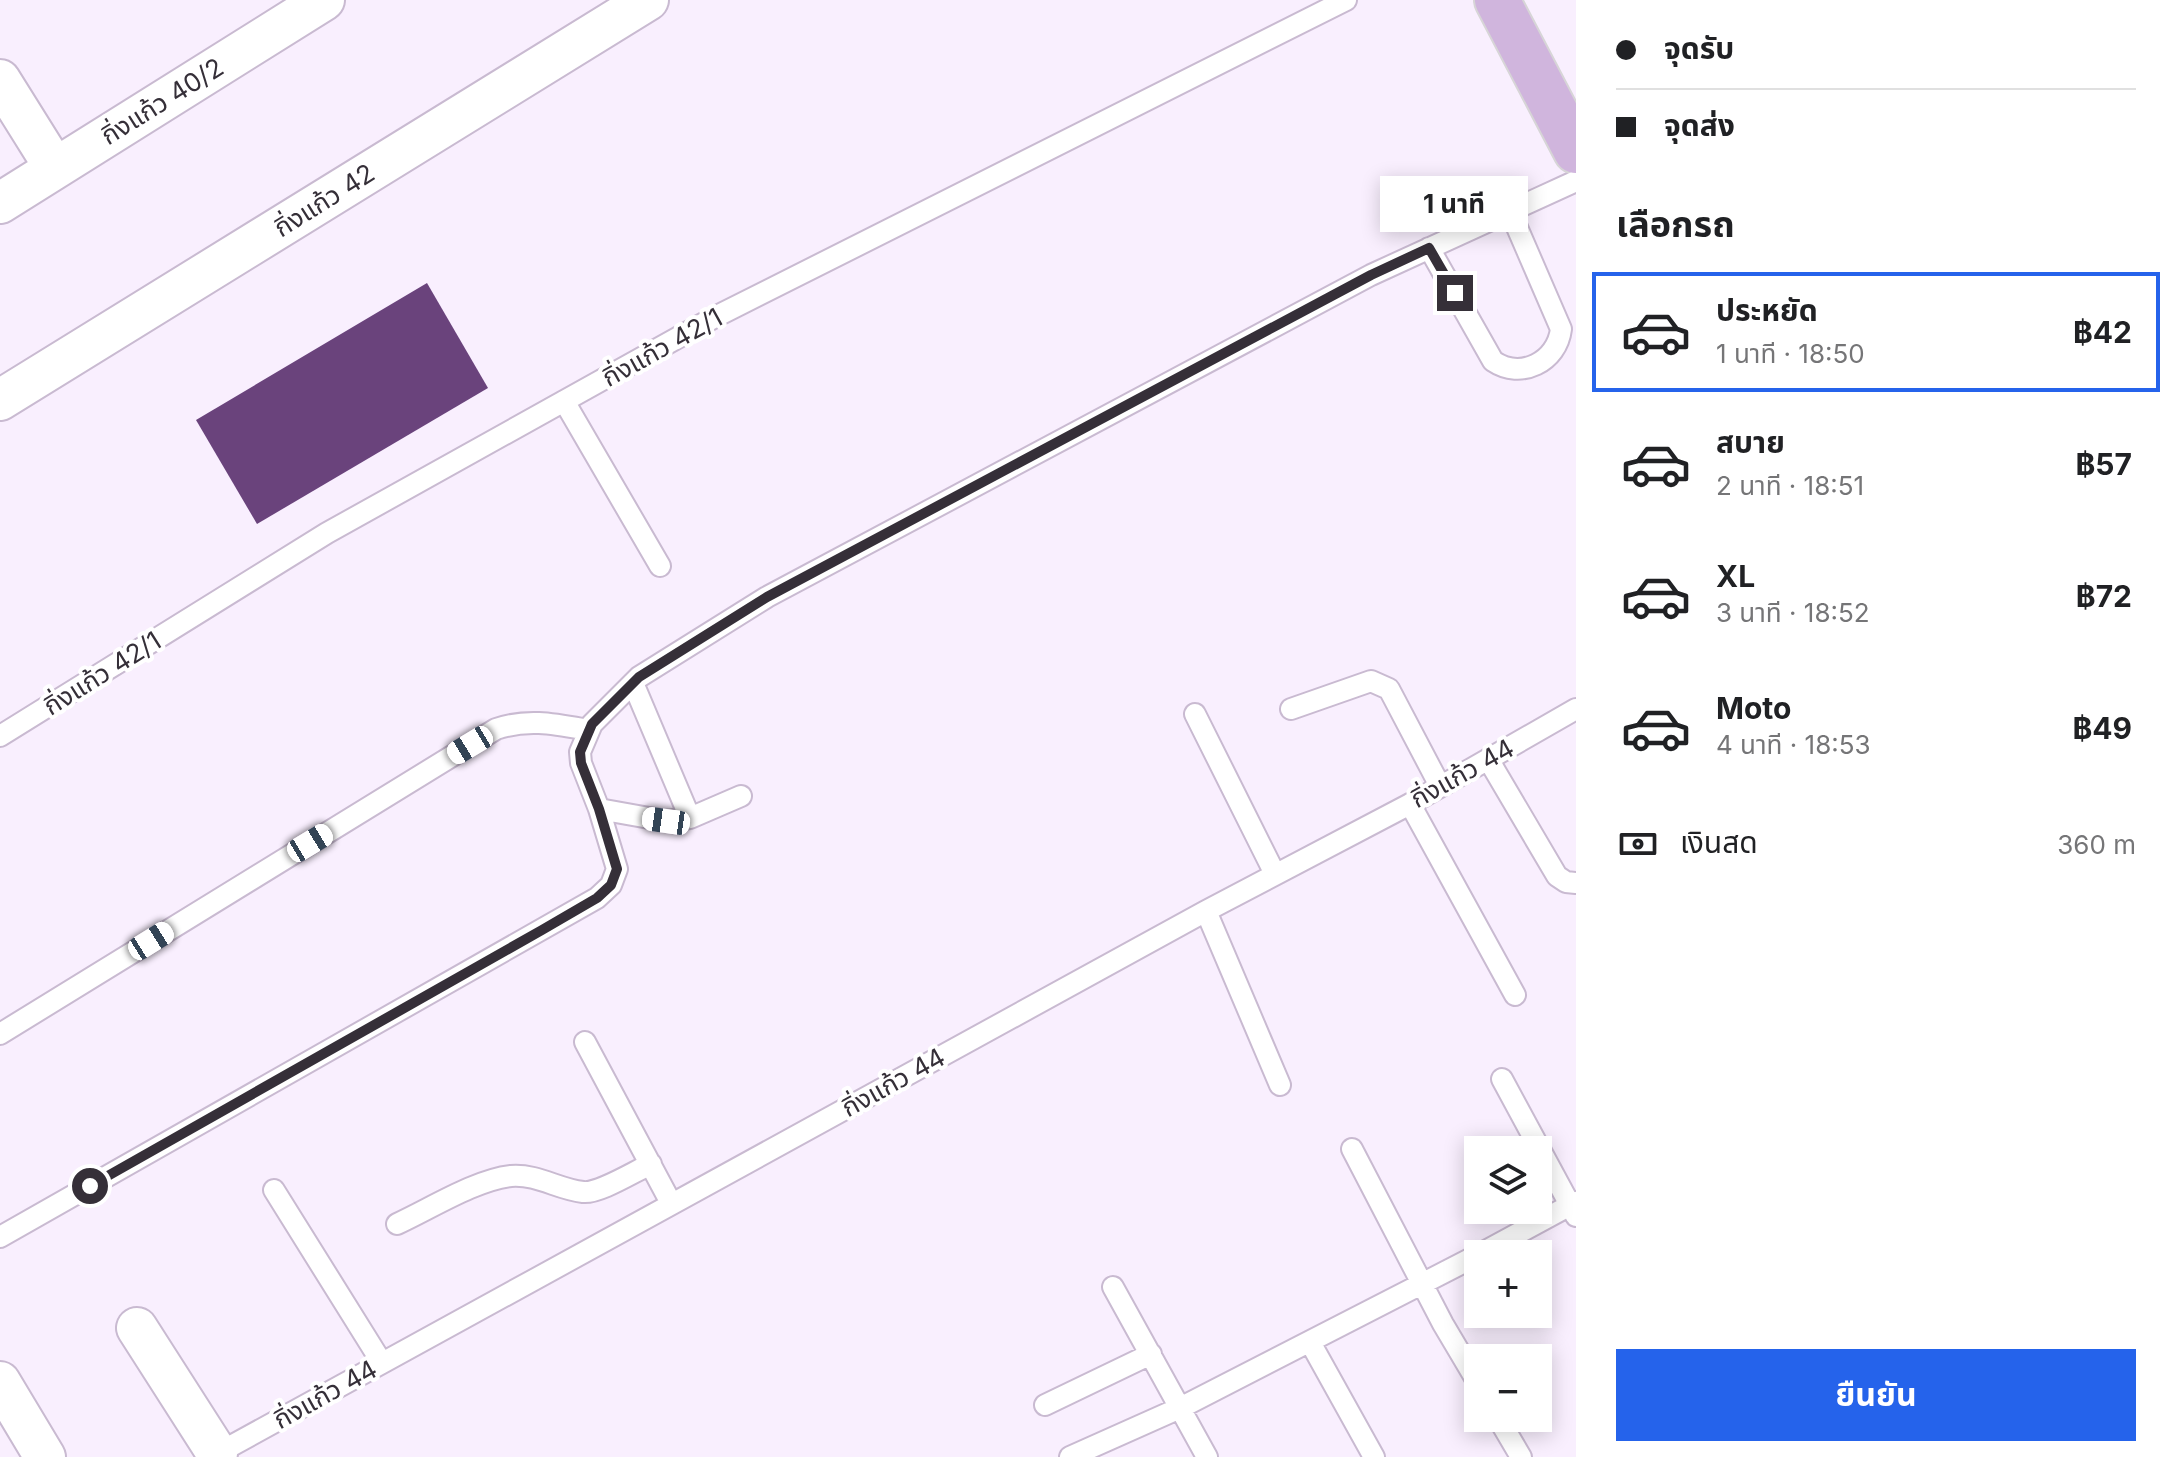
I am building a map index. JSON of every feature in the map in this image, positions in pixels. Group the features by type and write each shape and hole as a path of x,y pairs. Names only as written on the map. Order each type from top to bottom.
{"main road":[{"path":"1497,0 1576,151"}],"street":[{"name":"กิ่งแก้ว 40/2","path":"0,203 324,0"},
{"name":"กิ่งแก้ว 42","path":"0,400 648,0"},
{"path":"0,80 55,168"},
{"path":"137,1328 214,1455"},
{"path":"0,1382 45,1457"}],"lane":[{"name":"กิ่งแก้ว 42/1","path":"0,736 327,533 715,317 1346,0"},
{"path":"0,1237 597,898 611,885 617,869 580,752 588,730 633,683 767,597 1371,275 1576,181"},
{"path":"1429,248 1493,361 1503,368 1516,371 1533,366 1551,355 1559,344 1561,329 1510,211"},
{"path":"564,401 660,566"},
{"path":"1291,709 1371,681 1381,684 1389,689 1440,786"},
{"path":"633,683 690,818"},
{"name":"กิ่งแก้ว 44","path":"214,1455 1206,911 1410,804 1576,709"},
{"path":"1195,714 1275,874"},
{"path":"0,1034 496,729 517,722 540,722 588,730"},
{"path":"1488,759 1557,876 1566,882 1576,883"},
{"path":"599,809 666,821 690,818 741,796"},
{"path":"1410,804 1515,995"},
{"path":"1206,911 1280,1085"},
{"path":"585,1042 671,1203"},
{"path":"1502,1079 1574,1208 1509,1240"},
{"path":"1352,1149 1464,1358"},
{"path":"397,1224 481,1184 507,1177 527,1176 585,1193 651,1164"},
{"path":"274,1190 382,1363"},
{"path":"1070,1457 1182,1407 1464,1263"},
{"path":"1113,1287 1207,1457"},
{"path":"1310,1342 1374,1457"},
{"path":"1045,1405 1151,1354"},
{"path":"1506,1432 1521,1457"}],"building":[{"path":"427,283 488,388 257,524 196,420"}],"route":[{"path":"90,1186 597,898 611,885 617,869 580,752 592,724 639,677 767,597 1371,275 1429,248 1455,293"}]}
